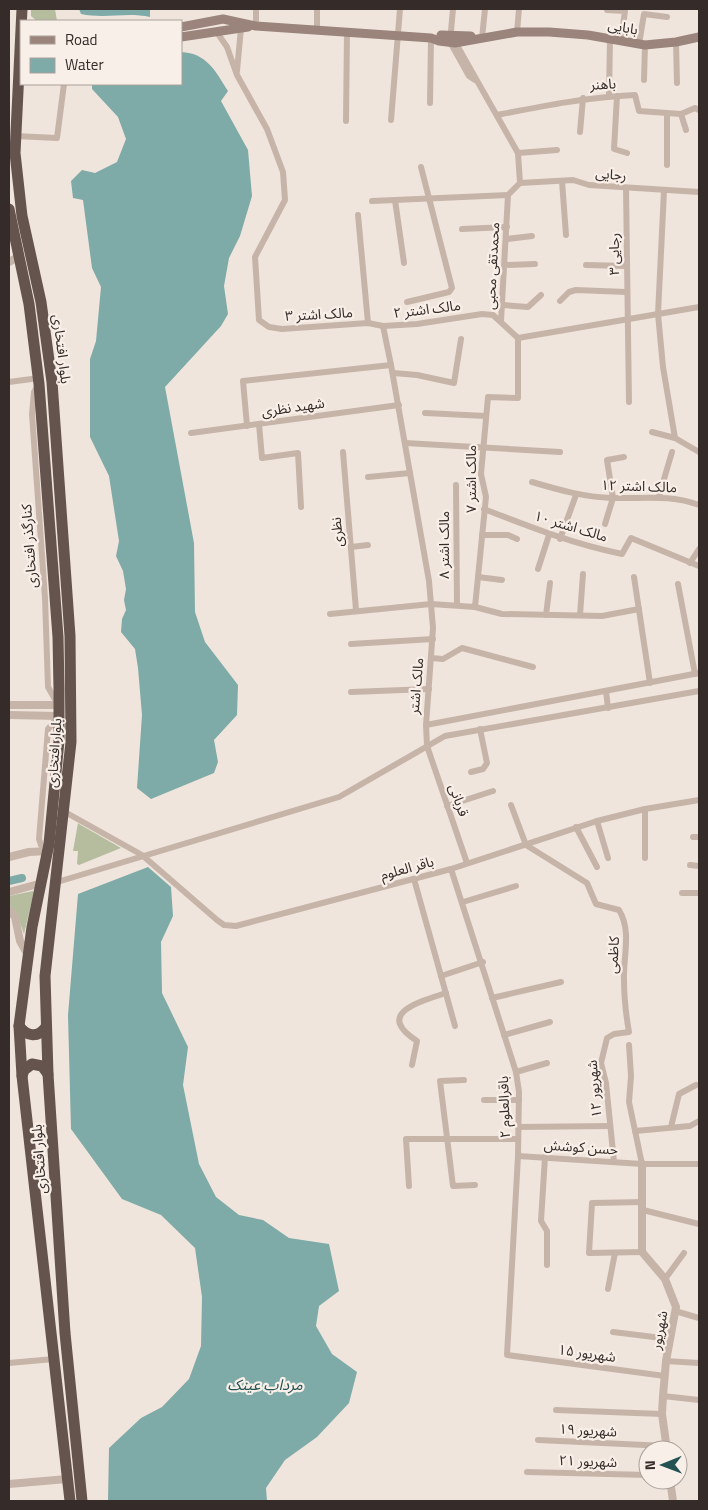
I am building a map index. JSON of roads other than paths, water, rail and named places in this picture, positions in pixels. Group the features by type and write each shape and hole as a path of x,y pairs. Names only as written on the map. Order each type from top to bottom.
{"highway":[{"name":"بلوار افتخاری","path":"20,52 15,136 22,216 41,302 53,402 70,636 71,742 65,812 54,883 45,976 48,1074 65,1333 82,1501"},
{"name":"بلوار افتخاری","path":"9,209 14,259 29,304 39,381 58,637 58,750 48,851 28,955 19,1026 22,1076 70,1501"},
{"path":"19,1026 24,1032 34,1035 41,1033 46,1027"},
{"path":"22,1076 24,1070 32,1064 42,1066 48,1074"}],"main road":[{"name":"بابایی","path":"182,27 223,19 256,26 452,40 482,38 517,32 549,32 642,44 676,42 699,37"},
{"name":"بابایی","path":"182,37 256,26"}],"street":[{"path":"256,9 256,26"},
{"path":"317,9 317,30"},
{"path":"391,120 400,9"},
{"path":"372,201 428,197 508,195 520,183 518,153 475,80 469,76 452,40 453,9"},
{"path":"482,38 486,9"},
{"path":"517,32 519,9"},
{"path":"607,10 625,11 621,41"},
{"path":"644,80 642,44 644,14 667,16"},
{"path":"237,75 241,28"},
{"path":"216,31 226,47 237,75"},
{"path":"346,121 347,32"},
{"path":"430,103 431,38"},
{"path":"609,96 610,39"},
{"path":"676,42 677,83"},
{"name":"مالک اشتر ۳","path":"237,75 267,129 283,172 285,200 255,257 259,320 269,327 282,329 368,323 383,326"},
{"path":"15,136 57,138 64,85"},
{"name":"باهنر","path":"497,115 583,98 635,95 639,111 681,114 695,108 699,110"},
{"path":"617,96 614,149 627,154"},
{"path":"580,132 583,98"},
{"path":"667,114 667,165"},
{"path":"681,114 686,130"},
{"path":"518,153 557,150"},
{"path":"408,302 449,292 452,288 421,167"},
{"path":"562,180 566,235"},
{"name":"رجایی","path":"520,183 562,180 626,188 699,192"},
{"name":"رجایی ۳","path":"626,188 629,402"},
{"path":"664,191 658,314 663,367 675,438"},
{"name":"محمدتقی محبی","path":"508,195 502,322 518,338"},
{"path":"395,200 404,263"},
{"path":"358,215 368,323"},
{"path":"462,228 507,227"},
{"path":"507,239 532,236"},
{"path":"505,264 535,264"},
{"path":"586,265 626,266"},
{"path":"560,301 569,292 576,290 626,292"},
{"path":"502,305 528,307 541,295"},
{"path":"518,338 699,308"},
{"name":"مالک اشتر ۲","path":"383,326 417,324 482,314 493,315 502,322"},
{"name":"مالک اشتر","path":"383,326 399,405 431,604 433,639 426,725 427,746"},
{"name":"مالک اشتر ۷","path":"475,606 486,497 481,474 488,397 518,398 518,338"},
{"path":"393,373 417,375 454,383 461,339"},
{"path":"247,426 243,381 392,365"},
{"path":"9,382 39,381"},
{"name":"شهید نظری","path":"191,433 399,405"},
{"path":"424,413 486,416"},
{"path":"259,424 262,458 298,453 301,507"},
{"path":"652,432 675,438 699,452"},
{"path":"405,444 560,452"},
{"name":"نظری","path":"343,452 356,610"},
{"path":"659,496 672,452"},
{"path":"606,524 613,498 606,460 624,457"},
{"path":"368,476 410,473"},
{"name":"مالک اشتر ۱۲","path":"532,482 576,495 613,498 659,496 699,505"},
{"name":"مالک اشتر ۸","path":"456,485 457,604"},
{"path":"560,539 576,495"},
{"name":"مالک اشتر ۱۰","path":"484,509 560,539 622,554 631,538 699,566"},
{"path":"538,570 549,534"},
{"path":"482,535 508,535 517,539"},
{"path":"351,547 368,545"},
{"path":"690,563 699,548"},
{"path":"580,615 583,574"},
{"path":"478,577 502,580"},
{"path":"634,577 650,684"},
{"path":"546,615 550,583"},
{"path":"426,725 697,674 678,584"},
{"path":"330,614 431,604 475,606 502,614 602,616 639,609"},
{"path":"352,644 433,639"},
{"path":"431,658 443,659 462,648 533,667"},
{"path":"352,692 429,689"},
{"path":"606,691 608,708"},
{"path":"54,883 339,797 445,736 699,691"},
{"path":"9,705 34,705 59,710"},
{"path":"34,705 34,716"},
{"path":"9,715 34,716 59,710"},
{"path":"472,772 483,768 487,763 480,730"},
{"name":"قربانی","path":"427,746 468,863"},
{"path":"447,806 493,791"},
{"name":"باقر العلوم","path":"65,812 142,855 224,925 236,926 452,868 597,821 645,808 699,800"},
{"path":"510,805 526,845"},
{"path":"645,808 645,858"},
{"path":"597,821 608,858"},
{"path":"576,827 597,867"},
{"name":"کاظمی","path":"526,845 587,884 596,904 619,910 623,917 627,931 624,979 629,1032"},
{"path":"9,857 28,852 48,851"},
{"path":"690,865 699,866"},
{"name":"باقرالعلوم ۲","path":"452,868 516,1072 519,1100 518,1156 507,1354"},
{"path":"414,879 455,1026"},
{"path":"9,892 42,883"},
{"path":"463,902 516,886"},
{"path":"682,893 699,893"},
{"path":"9,910 14,918 20,941 28,955"},
{"path":"441,976 483,962"},
{"path":"492,998 561,982"},
{"path":"412,1064 417,1041 403,1030 400,1023 403,1012 407,1007 446,993"},
{"path":"504,1035 550,1022"},
{"name":"شهریور ۱۲","path":"614,1162 606,1083 601,1063 607,1038 614,1034 629,1032"},
{"path":"629,1045 631,1076 629,1102 642,1164 643,1206 642,1252 589,1253 592,1203 643,1206 699,1224"},
{"path":"516,1072 547,1063"},
{"path":"464,1080 440,1081 446,1139 453,1186 475,1185"},
{"path":"672,1127 678,1094 696,1085"},
{"path":"484,1100 519,1100"},
{"path":"635,1131 690,1126 699,1121"},
{"path":"518,1127 610,1126"},
{"path":"409,1186 406,1139 518,1138"},
{"name":"حسن کوشش","path":"518,1156 642,1164 699,1164"},
{"path":"545,1157 541,1220 547,1231 547,1265"},
{"name":"شهریور","path":"642,1252 664,1279 676,1307 664,1376 662,1414 665,1440"},
{"path":"664,1279 684,1253"},
{"path":"608,1289 615,1254"},
{"path":"675,1311 699,1318"},
{"path":"613,1332 670,1339"},
{"name":"شهریور ۱۵","path":"507,1354 664,1376"},
{"path":"9,1363 54,1359"},
{"path":"666,1361 699,1364"},
{"path":"663,1396 699,1400"},
{"path":"556,1410 662,1414"},
{"name":"شهریور ۱۹","path":"538,1440 638,1446"},
{"name":"شهریور ۲۱","path":"527,1472 638,1475"},
{"path":"9,1484 67,1479"}],"water":[{"path":"79,9 150,9 150,17 81,14"},
{"path":"182,52 190,53 204,60 215,71 228,91 221,101 248,150 252,196 240,236 229,258 224,286 228,314 221,326 165,387 194,543 195,612 205,642 238,685 237,715 214,740 218,762 214,773 151,799 137,788 142,715 138,668 135,649 121,632 122,619 126,610 124,600 126,589 123,571 116,556 119,541 109,476 90,437 90,359 96,341 101,287 92,268 83,200 73,198 71,181 82,170 95,173 117,162 126,139 118,117 92,89 92,85 182,85"},
{"name":"مرداب عینک","path":"148,867 171,887 173,916 161,942 162,993 188,1047 183,1085 199,1164 216,1197 239,1215 263,1220 289,1238 329,1244 339,1291 319,1306 316,1326 332,1354 357,1372 349,1403 317,1437 285,1460 266,1488 267,1501 108,1501 109,1448 141,1418 162,1407 189,1379 201,1346 202,1297 195,1248 161,1215 122,1199 71,1129 68,1015 78,894"}],"waterway":[{"path":"9,881 22,878"}]}
